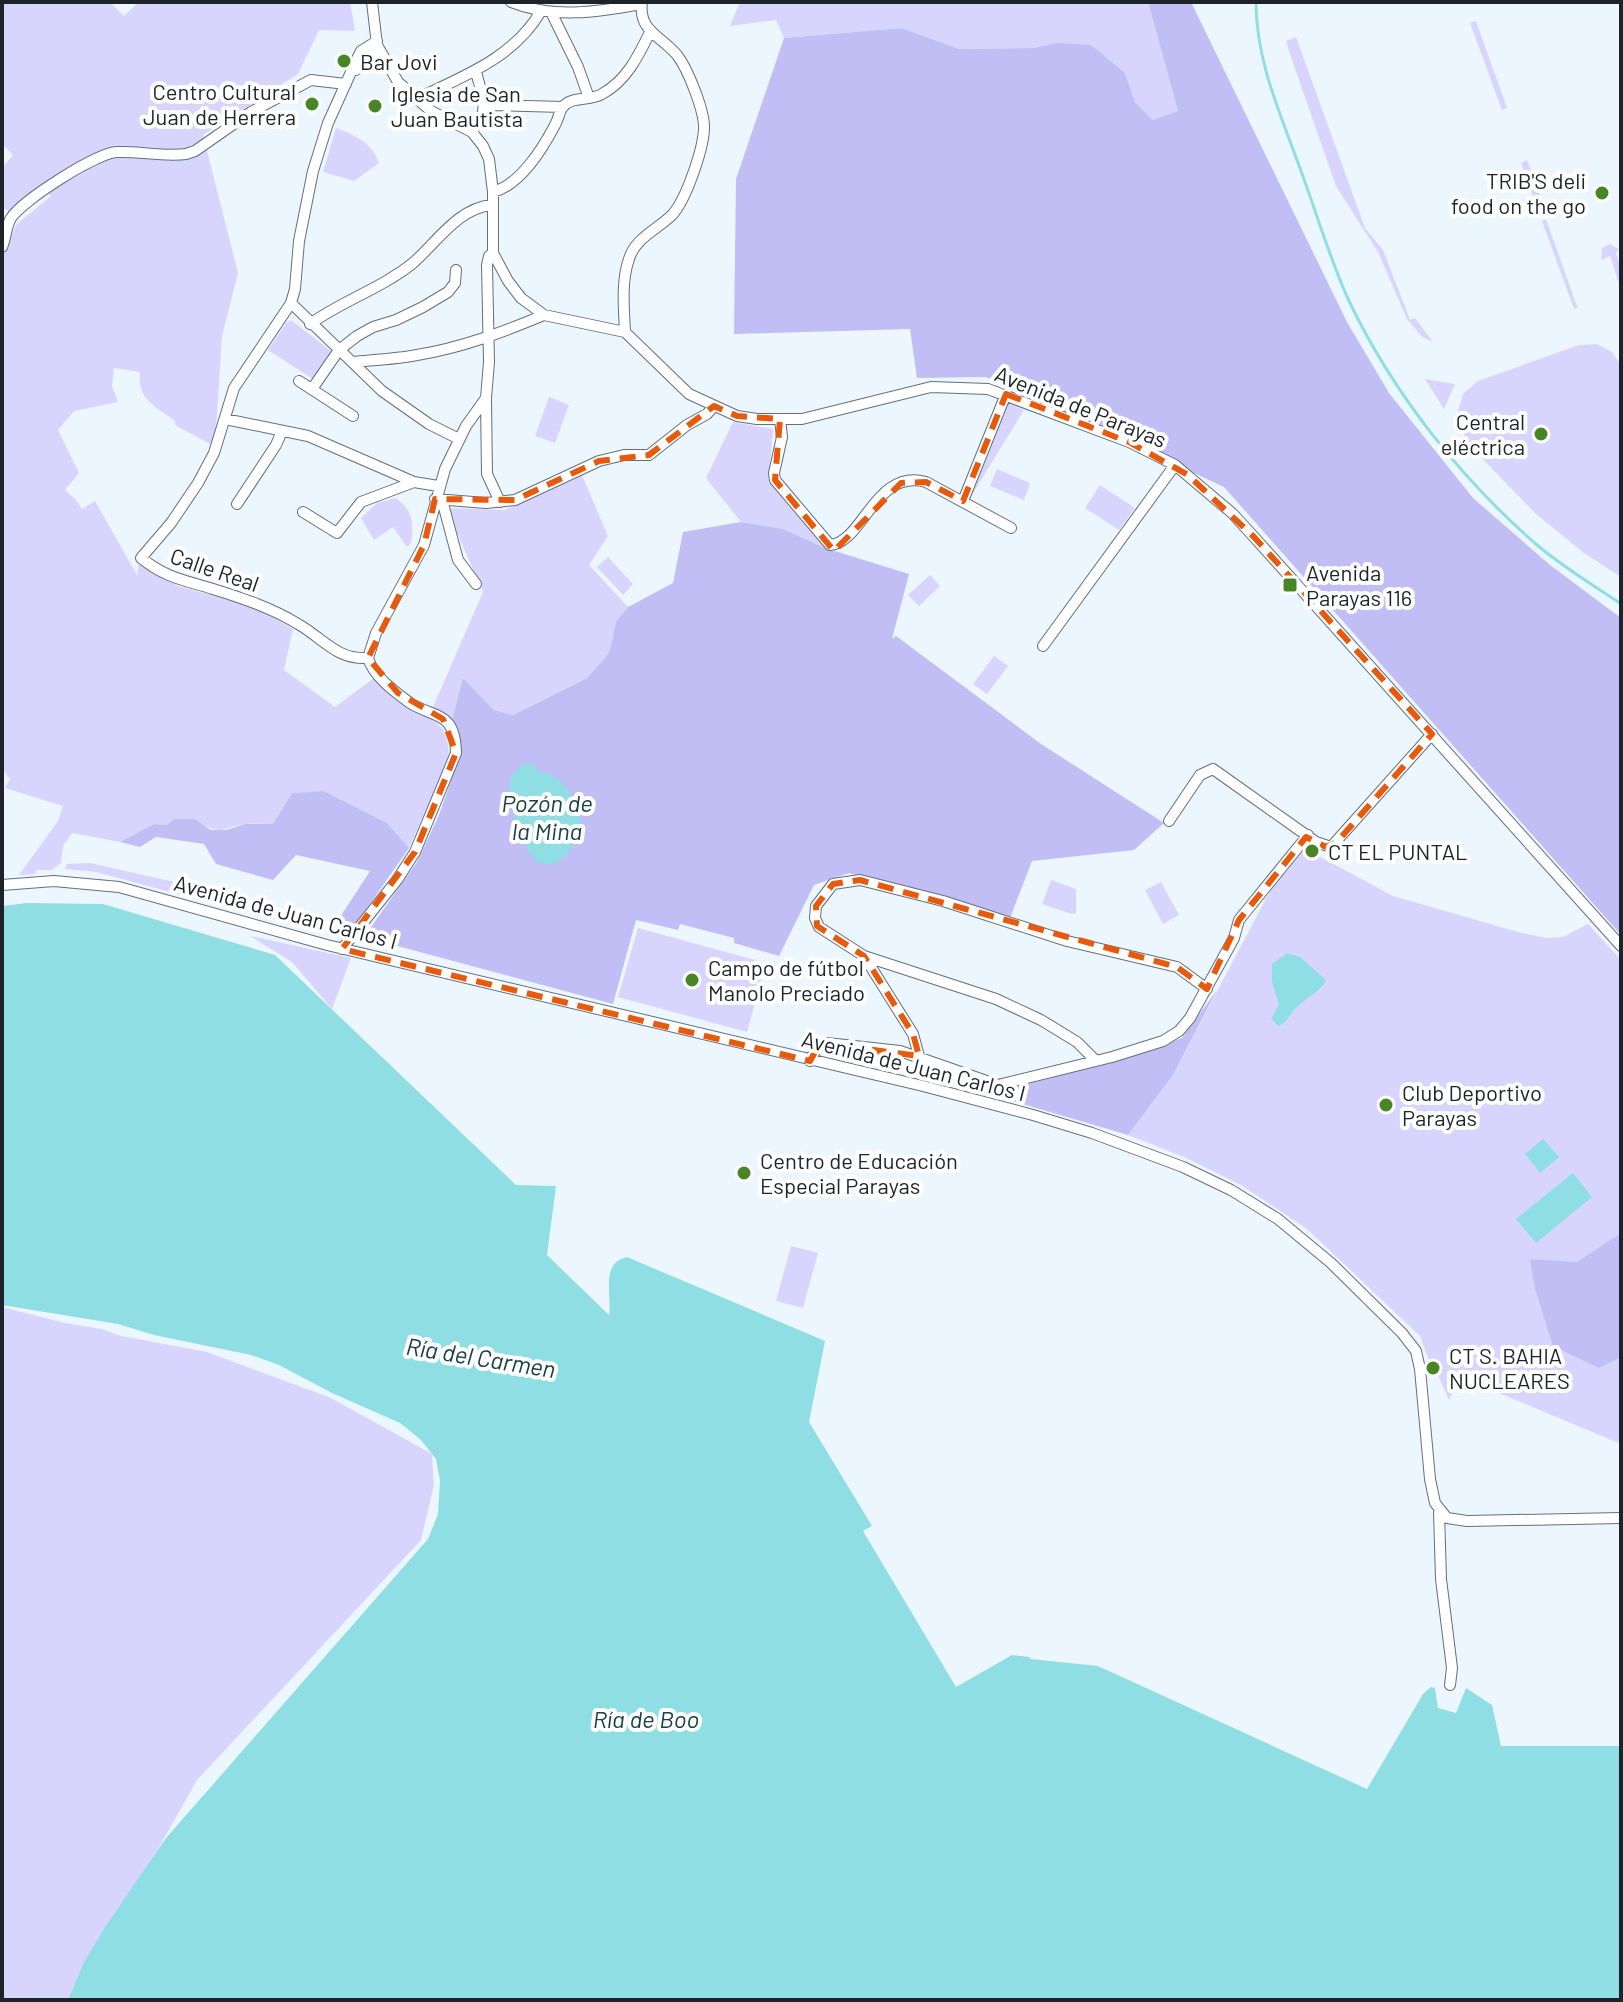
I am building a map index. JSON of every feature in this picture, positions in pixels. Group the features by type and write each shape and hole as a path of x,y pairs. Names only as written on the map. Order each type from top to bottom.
{"street":[{"path":"372,2 377,43 398,82 431,111 472,132 483,146 489,159 493,192 493,253 521,298 544,315 625,332 625,279 629,258 644,237 680,204 705,127 699,105 681,61 650,32 642,18 641,3 594,11 546,11 511,2"},
{"path":"416,99 476,72 515,44 546,11"},
{"path":"546,11 572,52 589,98"},
{"path":"493,192 501,190 526,167 555,125 563,107 572,100 604,93 619,82 637,59 650,32"},
{"name":"Calle Real","path":"349,79 367,60 377,43"},
{"name":"Calle Real","path":"368,658 343,656 300,624 262,606 181,581 141,558 171,523 198,483 214,453 234,388 291,303 313,171 328,123 361,51 377,43"},
{"path":"367,60 374,59 387,66"},
{"path":"476,72 484,101 483,113"},
{"path":"2,247 7,235 5,218 99,155 114,152 186,154 251,112 311,80 349,79"},
{"path":"472,132 488,108 501,104 563,107"},
{"path":"310,324 401,272 473,208 492,205"},
{"path":"493,253 487,265 484,427 487,474 500,502"},
{"path":"312,389 339,350 366,330 407,315 441,297 455,283 456,270"},
{"path":"291,303 382,391 411,413 459,439"},
{"path":"353,362 446,349 488,338 544,315"},
{"name":"Avenida de Parayas","path":"625,332 689,394 737,416 780,419 818,416 931,387 971,386 1006,394 1129,442 1175,465 1232,513 1621,946"},
{"path":"299,381 353,416"},
{"path":"963,501 1006,394"},
{"path":"342,949 397,880 415,852 456,753 455,742 443,719 436,712 411,703 398,693 376,674 368,658 376,633 424,545 438,500 438,486 459,439 486,398"},
{"path":"438,500 515,500 599,461 624,455 649,455 714,406"},
{"path":"225,419 308,436 414,482 438,486"},
{"path":"780,419 782,437 775,480 830,545 842,542 876,501 901,483 914,480 926,482 1011,528"},
{"path":"237,504 282,431"},
{"path":"1043,646 1175,465"},
{"path":"303,512 337,533 361,502 414,482"},
{"path":"438,500 458,560 476,584"},
{"path":"1169,821 1200,775 1213,769 1326,847 1331,847 1432,734"},
{"path":"810,1061 816,1048 827,1043 900,1051 998,1085 1163,1041 1185,1025 1234,938 1239,920 1308,835"},
{"path":"1096,1061 1063,1033 996,999 864,956 817,924 816,906 833,884 860,880 943,901 1067,941 1177,967 1207,989"},
{"name":"Avenida de Juan Carlos I","path":"2,885 62,881 119,887 342,949 923,1086 1092,1133 1183,1167 1231,1190 1278,1219 1331,1263 1402,1333 1416,1351 1425,1406 1430,1479 1439,1512 1441,1579 1452,1668 1450,1685"},
{"path":"864,956 913,1034 919,1056"},
{"path":"1439,1512 1447,1518 1467,1521 1621,1518"}],"highlighted area":[{"path":"1006,394 1129,442 1188,475 1254,537 1432,734 1337,842 1326,847 1306,837 1239,920 1207,989 1177,967 860,880 833,884 816,906 817,926 864,956 913,1034 919,1056 820,1043 810,1061 342,949 415,852 456,753 443,719 398,693 368,658 424,545 435,499 515,500 599,461 649,455 714,406 737,416 780,419 775,480 834,551 901,483 926,482 963,501"}],"shaded area":[{"path":"5,2 110,2 124,16 139,2 350,2 355,31 319,30 298,74 203,135 238,273 222,336 216,429 212,445 175,425 175,421 144,396 140,372 114,368 112,386 118,402 74,411 58,430 79,473 65,490 82,509 95,501 137,575 139,563 178,586 254,607 293,629 284,670 335,707 374,678 399,702 440,726 446,738 449,759 409,848 387,823 324,791 292,793 273,824 246,824 216,830 195,819 167,825 154,824 120,842 72,833 63,846 61,863 52,870 19,875 58,821 63,806 5,788 10,779 2,768 2,257 16,225 51,196 43,186 13,210 2,207 2,168 13,155 2,144 2,8"},
{"path":"740,2 1148,2 1178,111 1151,120 1135,102 1125,73 1057,43 1034,48 958,49 902,28 784,38 776,20 730,26"},
{"path":"1148,2 1191,2 1347,322 1389,393 1473,498 1550,565 1621,618 1621,935 1224,487 986,377 917,378 910,329 734,334 736,179 784,38 902,28 959,49 1034,48 1057,43 1091,45 1125,73 1135,102 1152,120 1178,111"},
{"path":"1476,21 1507,108 1502,110 1470,23"},
{"path":"1296,37 1365,228 1383,250 1410,320 1415,318 1433,342 1422,337 1407,319 1378,252 1336,186 1286,41"},
{"path":"336,128 363,141 379,163 354,181 323,172"},
{"path":"1527,160 1541,198 1526,203 1523,200 1533,196 1521,163"},
{"path":"1546,219 1578,308 1574,309 1542,221"},
{"path":"1610,244 1619,249 1616,253 1621,268 1621,290 1610,256 1601,260 1602,248"},
{"path":"291,320 331,351 313,379 268,350"},
{"path":"1597,344 1612,352 1621,365 1621,577 1584,553 1536,514 1468,444 1456,418 1463,394 1478,381 1579,345"},
{"path":"1425,379 1455,384 1444,409"},
{"path":"549,397 569,405 555,443 535,436"},
{"path":"1008,403 1024,410 970,498"},
{"path":"733,422 773,429 769,477 825,548 783,529 741,522 706,478"},
{"path":"997,469 1030,483 1024,500 990,486"},
{"path":"582,475 608,536 589,565 628,607 616,623 610,650 587,678 513,715 494,710 463,678 452,720 433,707 483,592 446,508 505,510"},
{"path":"1100,485 1135,508 1119,530 1085,508"},
{"path":"395,498 406,507 411,518 412,536 407,547 393,527 374,540 361,518 377,503"},
{"path":"741,522 783,529 825,548 909,574 892,639 896,636 1041,744 1164,823 1134,850 1032,861 1010,918 849,873 814,885 779,956 734,943 734,938 680,924 678,930 636,920 613,1004 364,937 417,862 439,815 461,752 459,734 452,720 463,678 494,710 513,715 587,678 610,650 616,622 628,607 673,583 683,532"},
{"path":"608,557 633,584 623,595 597,567"},
{"path":"930,575 940,586 919,606 908,595"},
{"path":"994,656 1008,666 987,694 973,684"},
{"path":"324,791 387,823 409,848 351,931 333,928 370,871 296,855 273,880 216,864 204,844 156,837 140,847 120,842 154,824 167,825 174,819 195,819 211,830 226,830 245,824 273,824 292,793"},
{"name":"Club Deportivo Parayas","path":"1302,847 1393,896 1518,932 1546,938 1563,937 1588,924 1621,960 1621,1233 1577,1263 1531,1259 1599,1367 1621,1357 1621,1444 1470,1381 1457,1387 1449,1400 1433,1364 1430,1364 1420,1336 1307,1229 1241,1185 1184,1157 1128,1135 1173,1075 1270,891"},
{"path":"90,863 236,896 239,901 234,909 96,872 65,869 67,864"},
{"path":"1051,880 1076,889 1076,913 1042,904"},
{"path":"1161,882 1179,915 1163,924 1145,890"},
{"path":"252,906 310,922 313,926 245,911"},
{"name":"Campo de fútbol Manolo Preciado","path":"638,928 766,963 747,1032 618,997"},
{"path":"250,936 351,958 332,1009 292,962"},
{"path":"1217,990 1173,1075 1128,1135 989,1094 1126,1058 1182,1038"},
{"path":"1621,1233 1621,1357 1599,1368 1553,1346 1535,1289 1530,1259 1577,1262"},
{"path":"791,1246 818,1253 803,1308 776,1301"},
{"path":"2,1307 121,1336 207,1352 331,1398 432,1454 434,1485 421,1540 197,1780 158,1849 83,1964 68,2000 2,2000"}],"water":[{"name":"Pozón de la Mina","path":"526,763 558,779 579,812 580,825 574,844 555,863 546,864 532,856 513,811 510,781 516,770"},
{"name":"Ría de Boo","path":"27,903 103,904 275,955 516,1185 556,1186 547,1255 609,1315 610,1272 619,1260 627,1257 825,1341 809,1422 872,1526 863,1531 956,1687 1012,1655 1098,1666 1367,1789 1423,1694 1431,1687 1435,1688 1438,1708 1456,1713 1466,1688 1492,1705 1501,1746 1621,1746 1621,2000 68,2000 83,1964 105,1927 166,1838 428,1539 438,1514 440,1481 436,1459 420,1439 400,1423 279,1365 251,1355 154,1335 118,1324 2,1305 2,906"},
{"path":"1287,953 1300,957 1326,980 1279,1026 1271,1019 1279,1005 1272,982 1272,964"},
{"path":"1543,1139 1559,1157 1540,1173 1525,1154"},
{"path":"1573,1173 1592,1197 1536,1243 1516,1219"}],"waterway":[{"path":"1256,2 1260,46 1278,109 1342,285 1386,369 1431,432 1481,492 1537,545 1621,604"}],"place":[{"name":"Bar Jovi","path":"344,61"},
{"name":"Centro Cultural Juan de Herrera","path":"312,104"},
{"name":"Iglesia de San Juan Bautista","path":"375,106"},
{"name":"TRIB'S deli food on the go","path":"1602,193"},
{"name":"Central eléctrica","path":"1541,434"},
{"name":"Avenida Parayas 116","path":"1290,585"},
{"name":"CT EL PUNTAL","path":"1312,851"},
{"name":"Campo de fútbol Manolo Preciado","path":"692,980"},
{"name":"Club Deportivo Parayas","path":"1386,1105"},
{"name":"Centro de Educación Especial Parayas","path":"744,1173"},
{"name":"CT S. BAHIA NUCLEARES","path":"1433,1368"}],"water label":[{"name":"Ría del Carmen","path":"481,1357"}]}
